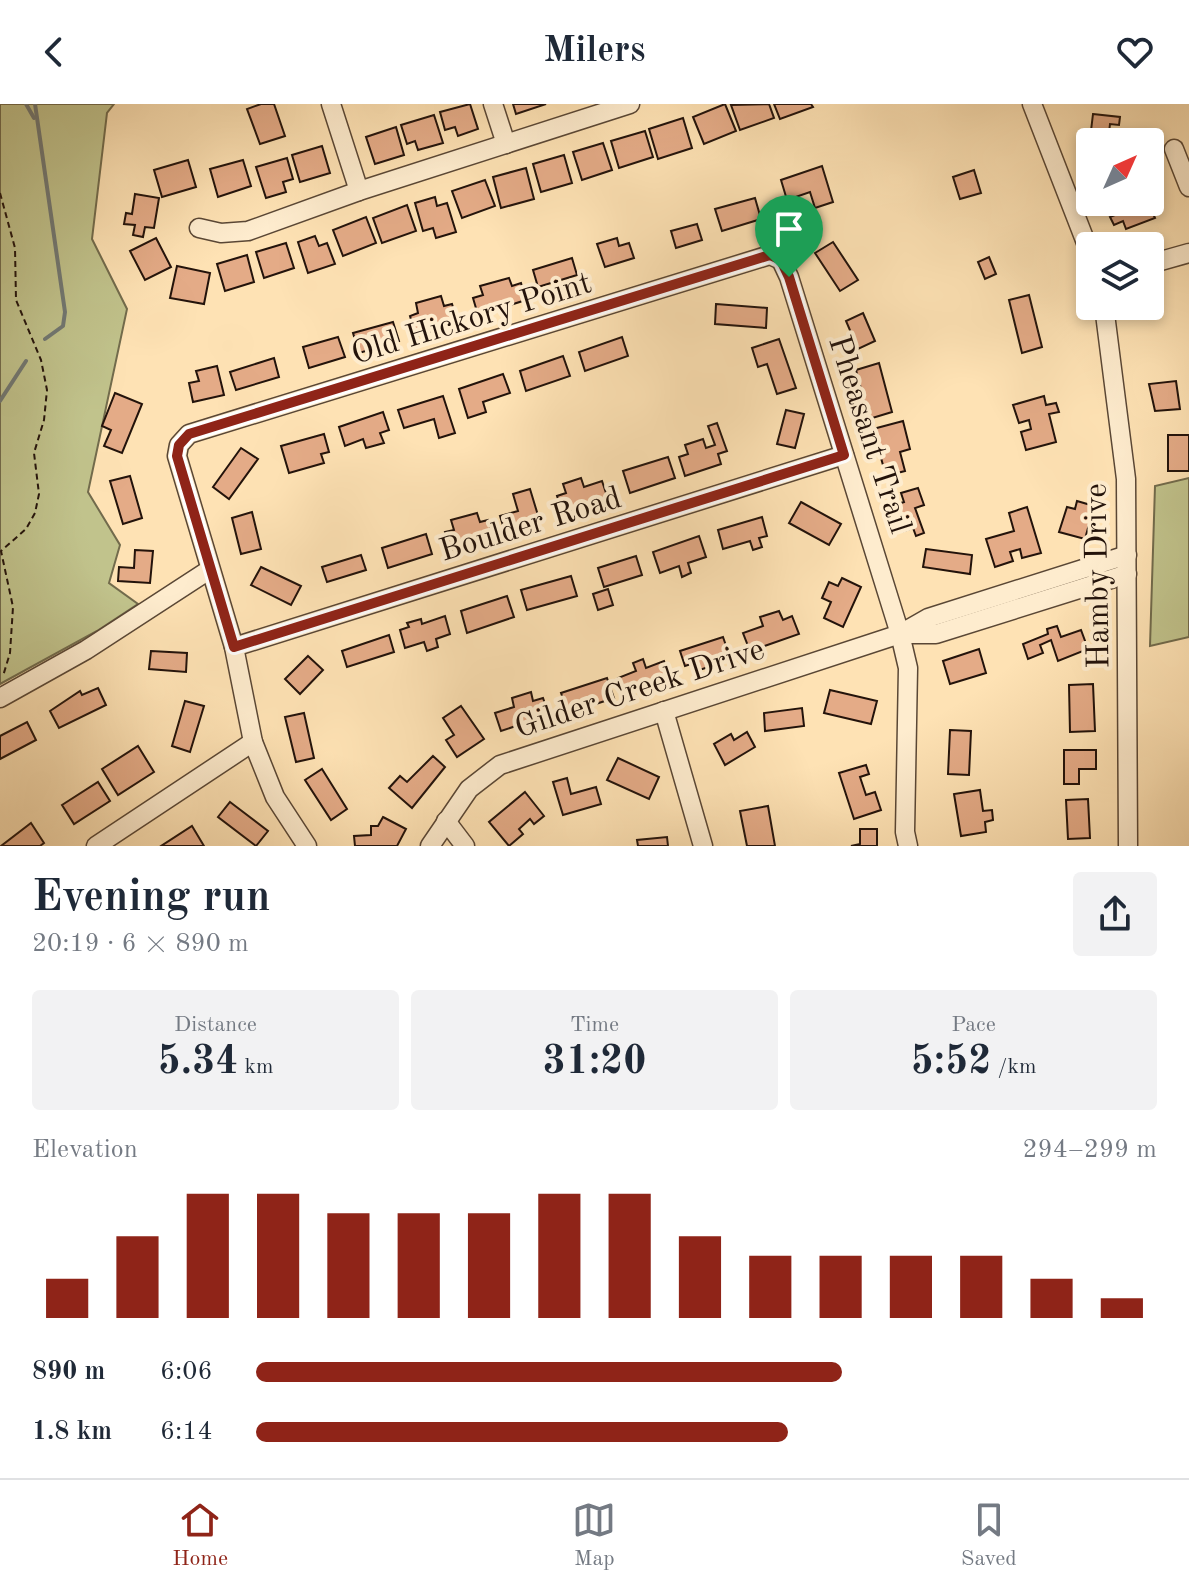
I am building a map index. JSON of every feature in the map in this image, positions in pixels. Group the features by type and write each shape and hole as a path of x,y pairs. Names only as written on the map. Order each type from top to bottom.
{"street":[{"path":"331,104 359,191"},
{"path":"493,104 506,144"},
{"path":"199,228 221,233 248,231 359,191 630,104"},
{"path":"1032,104 1082,232"},
{"path":"1174,149 1189,187"},
{"path":"1164,260 1189,253"},
{"name":"Old Hickory Point","path":"209,570 177,456 183,439 189,434 770,255 777,257"},
{"name":"Pheasant Trail","path":"777,257 789,277 891,595 908,668 905,832 908,846"},
{"name":"Hamby Drive","path":"1106,320 1126,479 1128,846"},
{"name":"Boulder Road","path":"234,647 844,455"},
{"name":"Gilder Creek Drive","path":"430,846 469,789 500,765 900,634 936,634 1127,564"},
{"path":"5,696 209,570 234,647 253,742 275,797 307,846"},
{"path":"664,711 703,846"},
{"path":"96,846 253,742"},
{"path":"446,821 465,846"}],"path":[{"path":"0,193 15,248 16,300 41,360 47,390 44,420 34,453 39,494 35,513 26,529 1,553 13,607 10,653 1,672 5,696"}],"green space":[{"path":"0,104 114,104 107,113 92,239 127,309 88,492 120,545 109,583 138,604 97,631 0,684"},
{"path":"1189,478 1189,637 1150,646 1155,486"}],"building":[{"path":"274,104 285,136 260,144 247,109"},
{"path":"470,104 478,129 458,136 455,127 445,130 440,112"},
{"path":"513,104 546,104 516,114"},
{"path":"725,104 736,131 704,144 693,117"},
{"path":"769,104 774,118 740,130 731,105"},
{"path":"774,104 811,104 813,107 780,119"},
{"path":"1093,114 1120,117 1119,125 1091,128"},
{"path":"434,115 443,143 418,150 415,141 407,144 401,125"},
{"path":"683,118 692,148 658,159 649,129"},
{"path":"396,127 404,155 375,164 366,137"},
{"path":"645,131 653,157 619,168 611,141"},
{"path":"603,143 612,170 582,180 573,152"},
{"path":"322,146 330,173 300,182 292,155"},
{"path":"564,155 572,183 541,192 533,164"},
{"path":"287,158 293,179 283,182 286,192 266,198 256,167"},
{"path":"188,160 196,187 162,197 154,170"},
{"path":"243,160 251,186 218,197 210,169"},
{"path":"822,166 833,202 815,208 810,192 787,200 781,180"},
{"path":"526,168 534,199 501,208 493,177"},
{"path":"974,170 981,193 960,199 953,177"},
{"path":"485,180 495,206 462,218 452,191"},
{"path":"135,194 159,198 154,228 145,227 143,237 133,235 135,225 124,224 126,213 132,214"},
{"path":"435,197 437,206 447,203 456,232 436,238 433,228 423,231 415,203"},
{"path":"755,198 761,219 722,231 715,209"},
{"path":"407,205 416,231 382,243 373,218"},
{"path":"366,217 376,243 343,256 333,230"},
{"path":"1110,217 1155,218 1126,229 1123,221 1114,225"},
{"path":"697,224 702,240 676,248 671,231"},
{"path":"315,236 319,246 327,243 335,264 308,273 298,242"},
{"path":"156,238 171,267 145,280 130,251"},
{"path":"617,238 619,246 629,243 634,258 605,267 597,244"},
{"path":"833,242 858,280 840,291 815,253"},
{"path":"286,243 294,268 264,278 256,252"},
{"path":"247,255 254,282 225,291 217,264"},
{"path":"989,257 996,274 985,279 978,262"},
{"path":"572,258 577,275 538,287 533,270"},
{"path":"177,266 210,273 204,304 170,298"},
{"path":"509,278 512,286 521,283 526,300 478,315 473,298 483,295 480,286"},
{"path":"1029,295 1042,347 1022,353 1009,300"},
{"path":"441,296 444,306 452,304 458,324 416,336 410,316 418,313 416,303"},
{"path":"716,304 767,308 766,328 715,324"},
{"path":"863,313 875,341 858,349 846,321"},
{"path":"393,322 399,341 359,353 353,333"},
{"path":"338,337 345,357 309,368 303,347"},
{"path":"622,337 628,356 585,371 579,352"},
{"path":"779,339 796,388 777,394 767,364 758,367 752,348"},
{"path":"563,356 570,376 526,391 520,371"},
{"path":"274,358 279,377 236,390 230,372"},
{"path":"879,363 892,412 869,419 856,370"},
{"path":"217,366 224,395 193,402 189,383 199,381 196,371"},
{"path":"503,374 510,393 483,402 486,412 468,418 459,389"},
{"path":"1176,381 1180,409 1155,411 1149,384"},
{"path":"115,393 142,404 122,453 104,446 111,430 102,426"},
{"path":"443,396 455,433 439,438 434,419 404,428 398,410"},
{"path":"1044,396 1046,405 1056,403 1059,412 1049,414 1056,442 1026,450 1021,432 1031,429 1029,420 1019,423 1013,405"},
{"path":"786,410 804,414 795,448 777,444"},
{"path":"383,412 389,430 380,433 384,443 366,448 363,439 345,446 339,427"},
{"path":"903,421 910,449 900,452 905,471 886,476 873,429"},
{"path":"717,423 727,451 718,454 721,464 685,476 679,457 688,454 685,445 703,439 706,448 715,445 708,426"},
{"path":"324,434 329,452 321,454 324,463 289,473 281,446"},
{"path":"1168,435 1189,435 1189,471 1168,471"},
{"path":"241,448 258,459 229,499 213,487"},
{"path":"668,457 675,478 630,493 623,471"},
{"path":"130,476 142,518 123,524 110,481"},
{"path":"581,478 584,487 602,481 608,499 563,514 557,496 566,493 563,484"},
{"path":"918,488 924,505 915,508 924,533 916,536 913,528 904,531 895,505 904,502 901,493"},
{"path":"530,489 540,522 505,532 500,516 518,511 513,494"},
{"path":"1077,501 1094,506 1085,539 1059,532 1067,507 1075,509"},
{"path":"801,502 841,524 829,545 789,523"},
{"path":"1027,507 1041,553 1022,558 1020,549 1010,552 1013,561 995,567 986,539 1014,531 1009,513"},
{"path":"252,512 261,549 241,554 232,518"},
{"path":"477,513 480,522 488,520 493,538 450,550 445,532 454,530 451,520"},
{"path":"762,517 767,536 759,538 762,547 753,550 750,541 723,549 718,530"},
{"path":"426,534 432,554 388,568 382,548"},
{"path":"699,536 706,557 688,563 691,573 682,577 679,566 660,573 653,552"},
{"path":"926,549 972,555 970,574 923,567"},
{"path":"135,550 153,551 150,583 118,581 119,567 134,568"},
{"path":"361,555 366,570 327,582 322,567"},
{"path":"636,556 642,575 604,587 598,568"},
{"path":"261,567 301,586 291,605 251,585"},
{"path":"571,576 577,596 527,610 521,590"},
{"path":"842,578 861,587 843,627 824,618 831,602 822,598 829,582 838,586"},
{"path":"608,589 613,605 598,610 593,594"},
{"path":"507,596 514,617 467,633 461,611"},
{"path":"779,611 783,620 792,616 799,634 750,651 743,633 763,626 760,617"},
{"path":"445,616 450,634 436,639 438,647 427,651 424,642 405,648 400,630 409,627 407,623 421,619 422,624"},
{"path":"1057,626 1061,637 1081,630 1088,649 1058,661 1051,640 1040,645 1043,653 1028,659 1023,644 1048,634 1047,629"},
{"path":"389,635 394,652 347,667 342,651"},
{"path":"723,637 731,660 696,671 694,663 685,666 680,651"},
{"path":"979,649 986,673 950,684 943,661"},
{"path":"151,651 187,653 186,672 149,669"},
{"path":"308,656 323,670 300,694 285,679"},
{"path":"643,659 646,668 664,661 670,678 623,695 618,678 636,671 633,663"},
{"path":"607,678 614,698 568,713 561,693"},
{"path":"1093,684 1095,731 1070,732 1069,685"},
{"path":"98,688 106,705 59,728 50,711 80,691 82,695"},
{"path":"830,690 877,701 871,724 824,713"},
{"path":"531,692 533,701 543,698 549,715 501,731 495,713 514,707 512,698"},
{"path":"185,701 204,706 190,752 172,746"},
{"path":"461,706 484,739 457,757 446,740 454,735 443,718"},
{"path":"802,708 804,726 765,731 764,713"},
{"path":"304,713 314,758 296,762 285,717"},
{"path":"27,722 36,740 0,759 0,736"},
{"path":"950,730 971,731 969,775 948,774"},
{"path":"747,732 755,747 725,765 714,744 731,734 734,740"},
{"path":"138,746 154,772 118,795 102,769"},
{"path":"1064,750 1096,750 1096,769 1079,769 1079,784 1064,784"},
{"path":"433,756 445,767 412,808 389,788 400,776 407,782"},
{"path":"618,758 659,777 649,799 607,780"},
{"path":"866,765 869,774 860,777 866,795 875,792 881,810 854,819 839,773"},
{"path":"322,769 347,809 331,820 305,780"},
{"path":"567,778 571,794 596,787 601,804 563,815 553,782"},
{"path":"98,782 110,801 74,824 62,805"},
{"path":"980,790 983,811 992,810 993,820 985,822 986,832 961,836 954,794"},
{"path":"525,792 544,816 534,824 530,819 519,829 523,834 509,846 489,822"},
{"path":"1088,799 1090,838 1068,839 1066,800"},
{"path":"230,802 268,831 256,846 218,817"},
{"path":"768,806 775,846 747,846 740,811"},
{"path":"383,817 406,829 397,846 355,846 354,836 371,835 371,826 378,826"},
{"path":"31,823 44,843 40,846 1,846"},
{"path":"192,826 204,846 161,846"},
{"path":"860,829 877,829 877,846 851,846 860,844"},
{"path":"667,837 668,846 638,846 637,840"}],"waterway":[{"path":"26,104 34,118"},
{"path":"35,104 65,312 63,326 45,339"},
{"path":"0,401 26,361"}],"route":[{"path":"770,255 781,260 789,277 844,455 234,647 223,619 177,456 179,445 189,434 770,255"}]}
